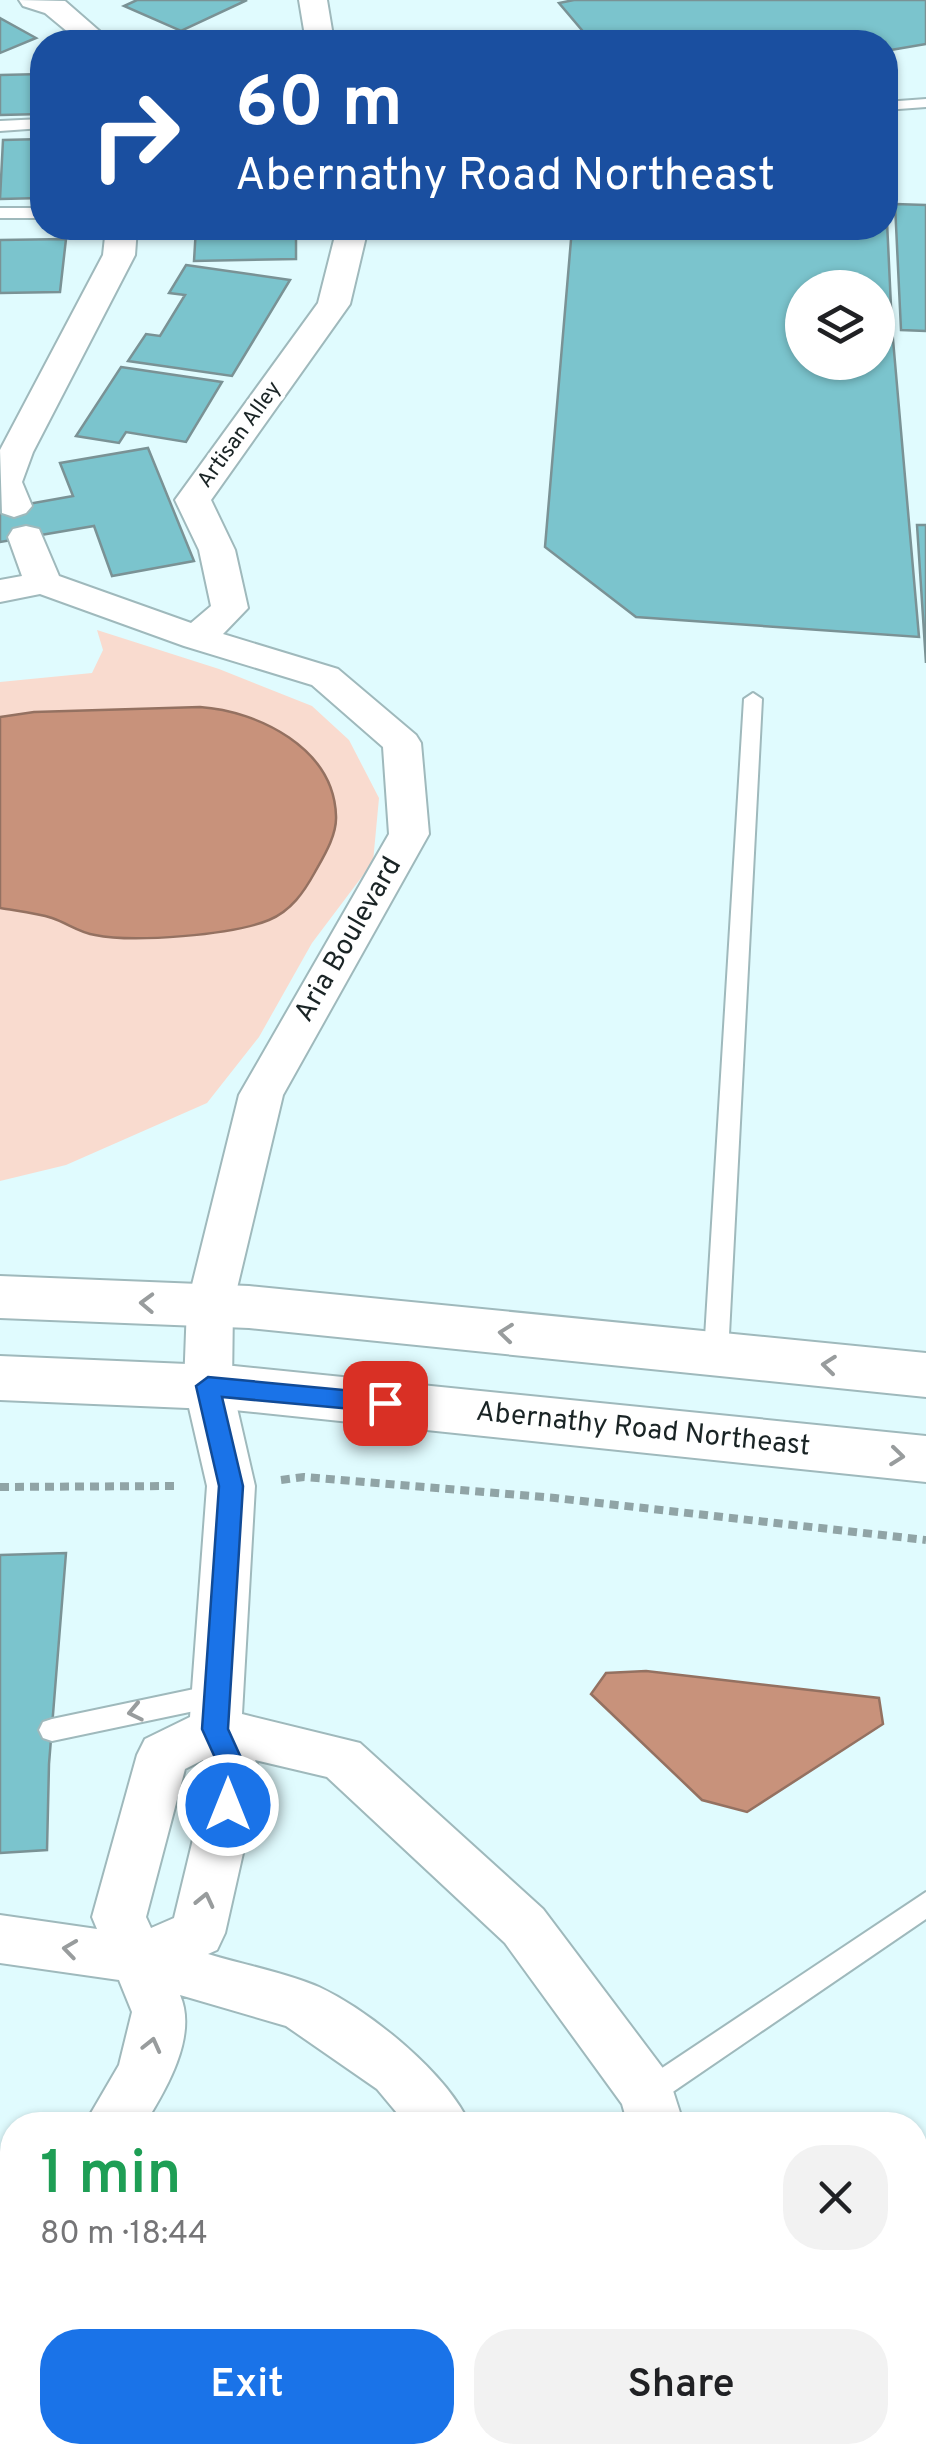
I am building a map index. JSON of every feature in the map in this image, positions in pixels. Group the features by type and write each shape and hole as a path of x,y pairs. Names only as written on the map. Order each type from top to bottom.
{"main road":[{"path":"0,1297 210,1305 926,1375"},
{"name":"Abernathy Road Northeast","path":"0,1378 208,1386 926,1459"}],"street":[{"path":"34,0 56,7 83,30"},
{"path":"312,0 318,30"},
{"path":"0,591 43,583 5,482 8,451 119,254 121,240"},
{"name":"Artisan Alley","path":"198,638 230,608 217,550 193,500 334,304 349,240"},
{"name":"Aria Boulevard","path":"43,583 198,638 325,676 402,743 409,834 261,1095 210,1305 208,1386 231,1486 216,1712"},
{"path":"139,1959 198,1933 235,1773 216,1712"},
{"path":"120,2112 144,2074 160,2012 119,1917 163,1755 216,1712"},
{"path":"216,1712 342,1759 524,1926 652,2109"},
{"path":"0,1938 139,1959 302,2006 397,2071 431,2112"}],"lane":[{"path":"898,105 926,103"},
{"path":"0,126 30,125"},
{"path":"0,213 30,213"},
{"path":"716,1354 752,699"},
{"path":"52,1730 216,1712"},
{"path":"652,2109 926,1904"}],"path":[{"path":"0,1487 231,1486 304,1476 554,1498 926,1540"}],"shaded area":[{"path":"97,630 219,669 312,706 349,740 379,798 373,862 312,943 259,1037 207,1103 66,1165 0,1181 0,682 92,673 103,650"},
{"path":"200,707 245,716 289,738 322,771 332,792 336,823 332,838 311,879 290,906 269,920 232,930 133,938 89,934 52,918 0,908 0,717 34,712"},
{"path":"646,1671 879,1698 883,1724 747,1812 702,1800 591,1694 606,1673"}],"building":[{"path":"137,0 247,0 183,30 124,6"},
{"path":"926,0 926,44 898,49 898,30 582,30 559,3"},
{"path":"0,18 30,35 30,40 0,53"},
{"path":"30,74 30,114 0,115 0,75"},
{"path":"30,139 30,198 0,199 3,140"},
{"path":"898,204 926,205 926,331 901,330"},
{"path":"0,240 66,240 60,292 0,293"},
{"path":"195,240 296,240 296,259 194,261"},
{"path":"571,240 888,240 889,270 785,270 785,380 895,380 895,362 919,637 636,617 545,547"},
{"path":"186,265 290,280 232,376 128,361 146,334 160,336 185,295 169,293"},
{"path":"121,367 222,382 186,442 126,432 119,443 76,436"},
{"path":"148,448 194,561 112,576 94,526 0,542 0,509 73,496 60,463"},
{"path":"917,525 926,525 926,663"},
{"path":"66,1553 49,1764 47,1850 0,1853 0,1555"}],"route":[{"path":"228,1805 235,1773 215,1729 231,1486 208,1386 385,1403"}]}
